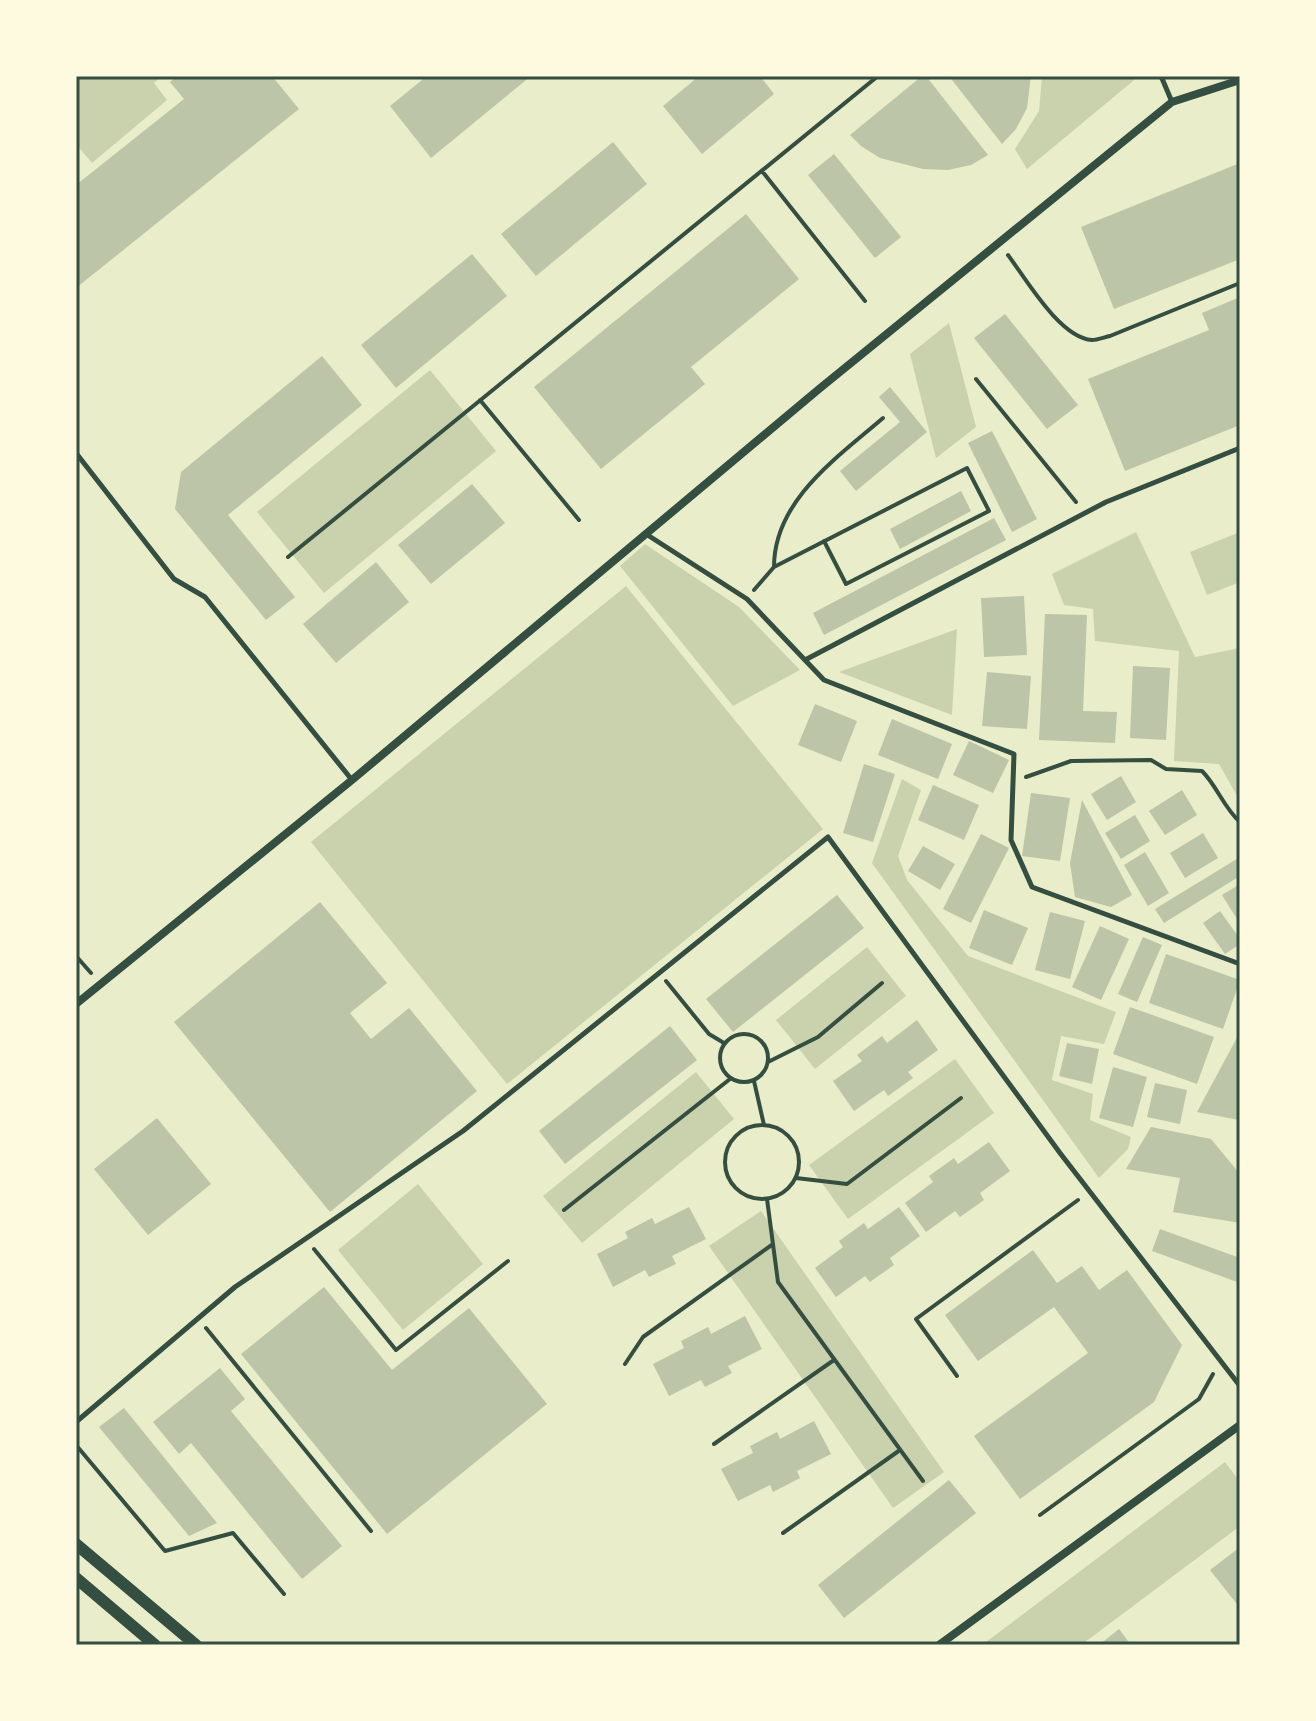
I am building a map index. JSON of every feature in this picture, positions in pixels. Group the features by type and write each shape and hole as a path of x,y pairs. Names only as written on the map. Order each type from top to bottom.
{"street":[{"path":"76,1004 352,780 819,389 1172,102 1240,80"},
{"path":"939,1645 1240,1425"},
{"path":"76,1544 196,1645"},
{"path":"76,1578 155,1645"}],"lane":[{"path":"1161,76 1172,102"},
{"path":"805,660 1106,502 1240,448"},
{"path":"76,453 174,579 205,597 352,780"},
{"path":"646,534 747,599 824,680 1014,754 1011,840 1032,887 1240,964"},
{"path":"76,1422 235,1287 463,1131 828,837 1090,1192 1240,1386"}],"path":[{"path":"288,557 878,76"},
{"path":"762,170 865,301"},
{"path":"998,243 1062,325 1074,335 1092,340 1110,336 1240,283"},
{"path":"976,379 1085,513"},
{"path":"480,400 579,520"},
{"path":"774,567 774,551 784,521 813,478 883,418"},
{"path":"747,599 774,567 824,541 967,468 989,511 846,584 824,541"},
{"path":"1013,782 1071,761 1151,760 1166,769 1202,771 1214,783 1228,809 1240,822"},
{"path":"76,956 100,984"},
{"path":"659,973 709,1034 724,1043"},
{"path":"768,1062 765,1046 753,1036 738,1035 724,1043 719,1059 720,1066 730,1079 754,1081 761,1076 768,1062 818,1037 882,983"},
{"path":"564,1210 730,1079"},
{"path":"754,1081 764,1125"},
{"path":"796,1178 847,1184 961,1098"},
{"path":"764,1125 776,1128 794,1143 799,1154 796,1178 789,1188 767,1199 743,1194 734,1187 725,1164 727,1152 741,1132 764,1125"},
{"path":"957,1376 916,1319 1090,1192"},
{"path":"767,1199 778,1282 923,1481"},
{"path":"306,1239 396,1350 508,1261"},
{"path":"625,1364 643,1337 773,1244"},
{"path":"198,1318 371,1531"},
{"path":"714,1444 834,1360"},
{"path":"1040,1515 1199,1399 1219,1361"},
{"path":"76,1445 165,1551 233,1533 284,1594"},
{"path":"783,1533 900,1450"}],"green space":[{"path":"76,76 162,76 154,83 167,100 92,163 76,144"},
{"path":"1042,76 1139,76 1027,169 1015,149 1039,111"},
{"path":"949,323 976,427 936,458 910,354"},
{"path":"430,370 496,451 324,593 257,512"},
{"path":"1136,532 1195,657 1240,648 1240,801 1219,764 1174,761 1179,651 1095,641 1093,609 1064,605 1052,574"},
{"path":"1240,532 1240,582 1207,595 1190,552"},
{"path":"645,544 739,607 800,670 733,706 620,566"},
{"path":"626,586 823,829 507,1084 311,842"},
{"path":"957,629 952,715 839,672"},
{"path":"902,779 921,790 898,856 907,880 968,956 1116,1012 1104,1044 1061,1036 1052,1080 1093,1094 1090,1120 1131,1137 1128,1149 1099,1178 872,863"},
{"path":"867,947 906,996 815,1069 776,1020"},
{"path":"955,1059 994,1113 848,1219 809,1165"},
{"path":"696,1072 734,1119 582,1243 543,1196"},
{"path":"418,1184 483,1264 403,1330 338,1250"},
{"path":"761,1211 944,1472 893,1508 709,1246"},
{"path":"1225,1462 1240,1482 1240,1526 1081,1645 982,1645"}],"building":[{"path":"177,76 272,76 299,109 76,288 76,185 184,99 170,82"},
{"path":"427,76 531,76 431,158 390,106"},
{"path":"699,76 760,76 774,94 702,154 663,106"},
{"path":"922,76 926,76 988,155 971,165 948,170 923,169 880,158 850,135"},
{"path":"949,76 1031,76 1027,108 1016,129 1002,144"},
{"path":"613,142 647,184 536,276 501,234"},
{"path":"834,154 901,237 875,258 808,175"},
{"path":"1240,163 1240,259 1114,309 1081,227"},
{"path":"746,214 799,279 691,367 705,384 601,469 534,387"},
{"path":"472,254 507,296 396,388 361,345"},
{"path":"1240,297 1240,425 1125,471 1088,379 1209,330 1202,313"},
{"path":"1005,314 1078,405 1047,429 974,338"},
{"path":"322,356 362,405 228,515 295,597 266,620 175,509 181,472"},
{"path":"890,387 927,432 856,491 840,471 900,422 879,397"},
{"path":"992,431 1037,519 1012,532 968,443"},
{"path":"472,484 505,523 431,584 398,545"},
{"path":"961,491 971,511 900,549 890,529"},
{"path":"994,518 1006,540 824,635 813,613"},
{"path":"376,562 409,602 336,663 303,624"},
{"path":"1024,596 1027,655 984,657 981,598"},
{"path":"1045,614 1087,615 1083,711 1117,712 1115,743 1039,740"},
{"path":"1133,666 1170,668 1166,740 1130,738"},
{"path":"987,672 1031,676 1027,729 982,726"},
{"path":"815,704 857,721 841,762 798,745"},
{"path":"892,719 952,744 938,779 878,755"},
{"path":"969,741 1009,760 993,793 953,775"},
{"path":"864,764 895,774 873,842 843,833"},
{"path":"1121,776 1136,802 1107,820 1091,794"},
{"path":"933,785 979,805 964,840 918,820"},
{"path":"1182,790 1197,815 1165,835 1149,811"},
{"path":"1031,793 1070,798 1060,861 1022,856"},
{"path":"1082,800 1132,895 1111,907 1075,897 1070,863"},
{"path":"1135,815 1150,841 1121,859 1105,833"},
{"path":"1203,833 1218,858 1185,878 1170,853"},
{"path":"981,834 1009,848 971,923 943,909"},
{"path":"923,846 955,864 940,890 908,871"},
{"path":"1145,852 1169,893 1148,906 1124,865"},
{"path":"1240,857 1240,876 1164,923 1155,909"},
{"path":"1240,884 1240,917 1237,919 1222,895"},
{"path":"837,895 864,928 733,1032 706,999"},
{"path":"320,902 387,983 350,1013 371,1039 409,1008 477,1091 330,1212 174,1022"},
{"path":"984,910 1028,928 1012,965 969,948"},
{"path":"1220,911 1240,939 1240,944 1225,954 1203,923"},
{"path":"1050,912 1085,921 1070,979 1035,970"},
{"path":"1100,926 1129,939 1101,1000 1072,987"},
{"path":"1143,937 1162,945 1137,1002 1118,994"},
{"path":"1166,954 1240,980 1223,1029 1149,1003"},
{"path":"1130,1007 1214,1037 1197,1084 1113,1054"},
{"path":"917,1020 938,1050 908,1072 913,1078 888,1096 884,1090 854,1111 833,1081 862,1061 857,1055 882,1036 887,1043"},
{"path":"670,1026 697,1060 565,1164 539,1131"},
{"path":"1240,1032 1239,1120 1197,1112"},
{"path":"1067,1043 1099,1049 1092,1084 1059,1076"},
{"path":"1113,1067 1147,1077 1133,1127 1099,1118"},
{"path":"1155,1083 1187,1090 1180,1124 1147,1117"},
{"path":"157,1118 211,1184 148,1235 94,1169"},
{"path":"1151,1127 1211,1139 1240,1174 1240,1223 1173,1212 1180,1178 1126,1169"},
{"path":"989,1142 1010,1171 980,1193 984,1200 960,1217 955,1211 926,1232 905,1203 933,1182 929,1176 954,1158 958,1164"},
{"path":"689,1207 706,1239 672,1256 676,1264 649,1277 645,1270 613,1287 597,1254 628,1238 625,1232 652,1218 655,1224"},
{"path":"899,1207 920,1236 890,1258 894,1265 870,1282 865,1276 836,1297 815,1268 843,1247 839,1241 864,1223 868,1229"},
{"path":"1160,1229 1240,1258 1240,1283 1152,1251"},
{"path":"1033,1250 1057,1283 1082,1266 1099,1290 1127,1270 1182,1345 1154,1402 1020,1499 974,1436 1088,1353 1054,1307 978,1361 945,1315"},
{"path":"324,1287 392,1370 469,1308 547,1404 387,1534 241,1354"},
{"path":"745,1316 762,1349 728,1366 732,1373 705,1387 701,1380 669,1396 653,1364 684,1348 681,1341 708,1327 711,1334"},
{"path":"220,1368 245,1399 231,1411 342,1546 302,1579 191,1443 179,1454 153,1422"},
{"path":"124,1408 217,1523 189,1536 99,1427"},
{"path":"814,1421 831,1454 797,1471 800,1478 773,1492 770,1485 738,1501 721,1469 753,1453 750,1446 777,1432 780,1439"},
{"path":"949,1480 976,1513 844,1618 818,1585"},
{"path":"1240,1547 1240,1608 1210,1570"},
{"path":"1119,1629 1131,1645 1099,1645"}]}
